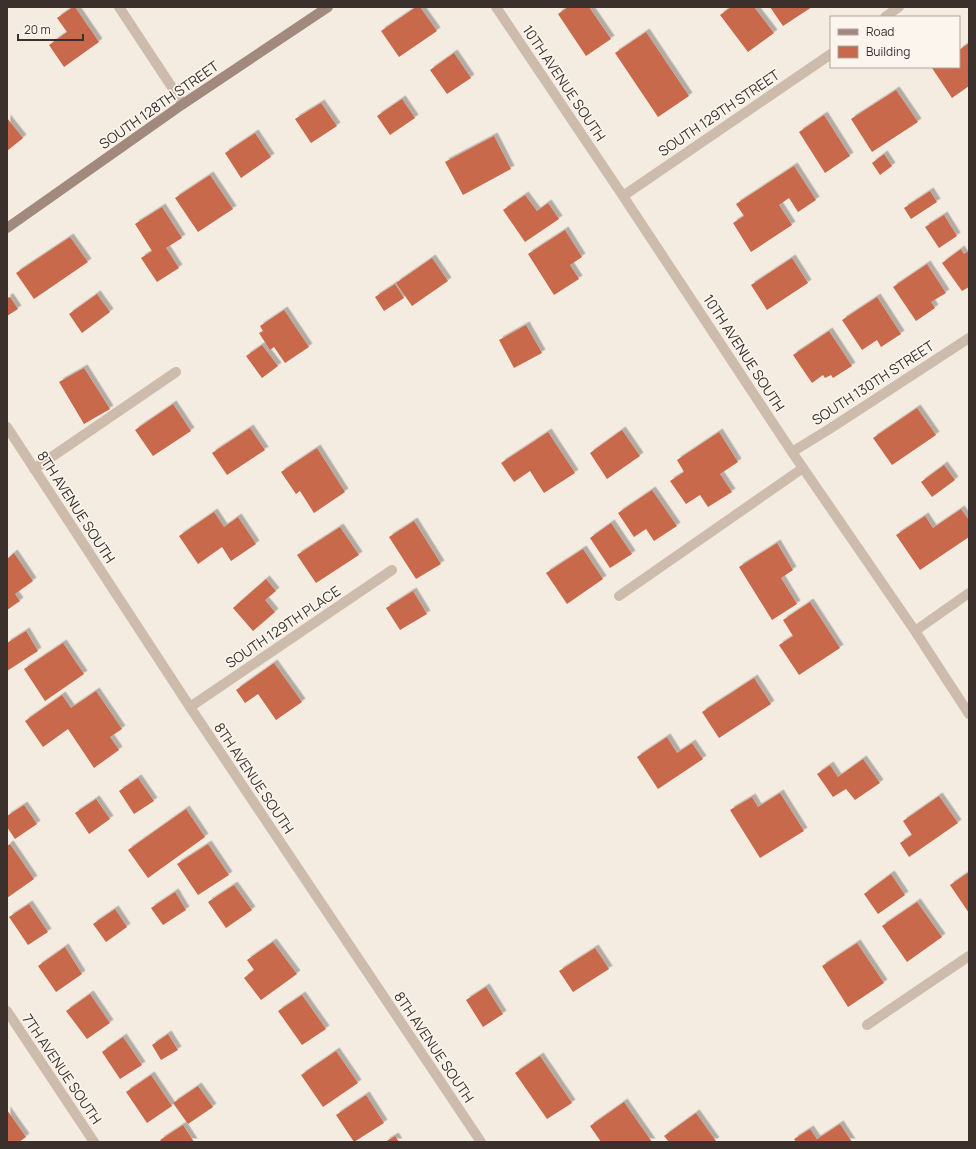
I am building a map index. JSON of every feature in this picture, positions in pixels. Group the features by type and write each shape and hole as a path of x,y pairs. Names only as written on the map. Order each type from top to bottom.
{"main road":[{"name":"SOUTH 128TH STREET","path":"7,228 184,104 328,7"}],"street":[{"path":"118,7 184,104"},
{"name":"10TH AVENUE SOUTH","path":"496,7 792,452 915,631 969,714"},
{"path":"886,16 899,7"},
{"name":"SOUTH 129TH STREET","path":"623,196 830,55"},
{"name":"SOUTH 130TH STREET","path":"792,452 969,338"},
{"path":"34,469 176,372"},
{"name":"8TH AVENUE SOUTH","path":"7,427 190,707 481,1142"},
{"path":"619,596 803,468"},
{"name":"SOUTH 129TH PLACE","path":"190,707 392,570"},
{"path":"915,631 969,593"},
{"path":"867,1025 969,956"},
{"name":"7TH AVENUE SOUTH","path":"7,1011 94,1142"}],"building":[{"path":"75,7 99,42 64,67 49,45 67,32 57,18"},
{"path":"416,7 420,7 437,31 399,57 381,31"},
{"path":"568,7 589,7 611,39 586,56 558,14"},
{"path":"731,7 754,7 774,33 748,52 720,15"},
{"path":"770,7 812,7 783,26"},
{"path":"646,32 689,96 658,117 615,53"},
{"path":"969,43 969,86 952,98 932,68 960,68 960,49"},
{"path":"454,53 471,78 447,94 430,70"},
{"path":"896,90 918,122 872,152 851,119"},
{"path":"402,99 415,118 390,135 377,116"},
{"path":"321,103 337,126 311,143 295,119"},
{"path":"824,115 850,156 825,173 799,132"},
{"path":"7,118 23,138 7,151"},
{"path":"255,133 271,157 241,178 225,153"},
{"path":"494,136 511,169 463,195 445,162"},
{"path":"884,154 892,166 880,175 872,163"},
{"path":"794,166 816,200 798,212 789,198 779,205 792,225 751,252 733,223 744,216 736,204"},
{"path":"210,175 233,209 198,232 175,198"},
{"path":"930,191 937,202 911,219 904,208"},
{"path":"525,195 537,211 548,203 559,219 525,242 503,210"},
{"path":"162,207 182,238 166,248 179,268 157,282 141,258 152,251 135,224"},
{"path":"944,215 957,236 939,248 925,227"},
{"path":"565,230 582,257 570,265 579,279 554,295 528,254"},
{"path":"70,237 88,262 34,299 16,273"},
{"path":"961,249 964,254 969,251 969,287 962,291 942,263"},
{"path":"432,258 448,281 412,306 396,283"},
{"path":"792,258 808,283 767,310 751,285"},
{"path":"927,264 946,293 931,302 935,308 916,321 893,287"},
{"path":"395,284 404,298 384,311 375,297"},
{"path":"97,294 110,312 82,333 69,314"},
{"path":"10,297 18,309 7,316 7,298"},
{"path":"877,297 901,334 881,347 877,340 862,350 842,320"},
{"path":"284,310 309,347 285,363 274,347 270,350 259,333 263,331 260,326"},
{"path":"526,325 542,353 514,368 499,340"},
{"path":"829,331 852,366 833,378 831,375 825,378 823,375 812,383 793,355"},
{"path":"262,345 278,366 262,378 246,356"},
{"path":"84,368 110,409 84,424 59,382"},
{"path":"173,404 191,431 153,456 135,430"},
{"path":"917,408 936,435 892,465 873,438"},
{"path":"250,428 265,450 227,475 212,453"},
{"path":"622,430 640,456 607,479 590,453"},
{"path":"548,432 575,473 544,493 530,471 514,482 501,463"},
{"path":"719,432 738,462 720,474 732,492 708,507 700,495 686,504 670,481 684,472 677,460"},
{"path":"317,448 345,492 314,513 300,491 296,494 281,472"},
{"path":"944,465 955,480 932,497 921,482"},
{"path":"652,490 677,526 654,541 646,529 634,537 618,513"},
{"path":"961,509 969,520 969,537 920,570 896,535 925,516 933,528"},
{"path":"214,512 224,527 238,517 256,544 231,561 222,547 198,564 179,536"},
{"path":"414,521 441,564 416,579 389,537"},
{"path":"611,523 632,554 610,568 590,538"},
{"path":"340,527 359,555 316,583 297,555"},
{"path":"777,543 793,570 781,578 797,604 772,620 739,567"},
{"path":"583,549 603,579 567,604 546,573"},
{"path":"14,553 33,581 15,594 20,601 7,610 7,559"},
{"path":"266,579 276,591 265,600 275,612 253,631 233,608"},
{"path":"413,591 427,614 400,630 386,608"},
{"path":"810,602 840,648 799,675 779,645 793,636 783,620"},
{"path":"26,631 38,651 7,671 7,643"},
{"path":"63,643 84,674 45,701 24,669"},
{"path":"274,663 302,702 276,720 258,694 245,703 236,690"},
{"path":"754,678 771,704 719,738 702,712"},
{"path":"96,691 122,729 110,737 119,750 94,768 68,729 43,747 25,721 62,695 71,708"},
{"path":"667,737 677,753 692,743 703,759 658,789 637,757"},
{"path":"863,759 880,783 855,800 846,789 833,797 817,774 830,765 838,777"},
{"path":"138,778 154,801 134,814 119,791"},
{"path":"780,793 804,831 760,858 730,810 752,797 758,807"},
{"path":"939,796 958,823 909,857 900,843 912,835 903,821"},
{"path":"96,799 110,819 89,834 75,813"},
{"path":"24,805 37,824 15,839 7,827 7,816"},
{"path":"186,809 205,837 148,878 128,850"},
{"path":"10,844 34,879 7,898 7,846"},
{"path":"208,844 229,875 198,895 177,864"},
{"path":"969,872 969,913 950,885"},
{"path":"891,874 905,895 878,914 864,894"},
{"path":"234,885 252,910 226,928 208,902"},
{"path":"175,892 186,910 163,925 151,908"},
{"path":"917,902 942,937 907,962 882,926"},
{"path":"29,904 48,932 28,945 9,917"},
{"path":"115,909 127,927 106,942 93,924"},
{"path":"273,942 297,974 261,1000 244,978 254,970 247,960"},
{"path":"857,943 884,983 848,1007 822,966"},
{"path":"65,947 82,974 56,992 38,966"},
{"path":"595,948 609,969 573,992 559,971"},
{"path":"486,987 503,1014 483,1027 466,1000"},
{"path":"90,994 110,1023 87,1039 66,1011"},
{"path":"302,995 326,1029 302,1045 278,1011"},
{"path":"168,1034 178,1050 161,1060 152,1045"},
{"path":"123,1037 142,1065 120,1079 102,1052"},
{"path":"336,1051 358,1083 323,1107 301,1075"},
{"path":"540,1056 572,1103 547,1119 515,1073"},
{"path":"151,1075 172,1106 147,1123 126,1092"},
{"path":"198,1086 213,1107 188,1124 173,1103"},
{"path":"366,1095 384,1123 354,1142 336,1115"},
{"path":"624,1102 652,1142 601,1142 590,1126"},
{"path":"7,1110 26,1137 19,1142 7,1142"},
{"path":"696,1113 716,1141 669,1142 664,1136"},
{"path":"840,1124 852,1142 796,1142 794,1139 810,1129 817,1139"},
{"path":"183,1125 194,1142 162,1142 160,1140"},
{"path":"395,1136 399,1142 385,1142"}]}
